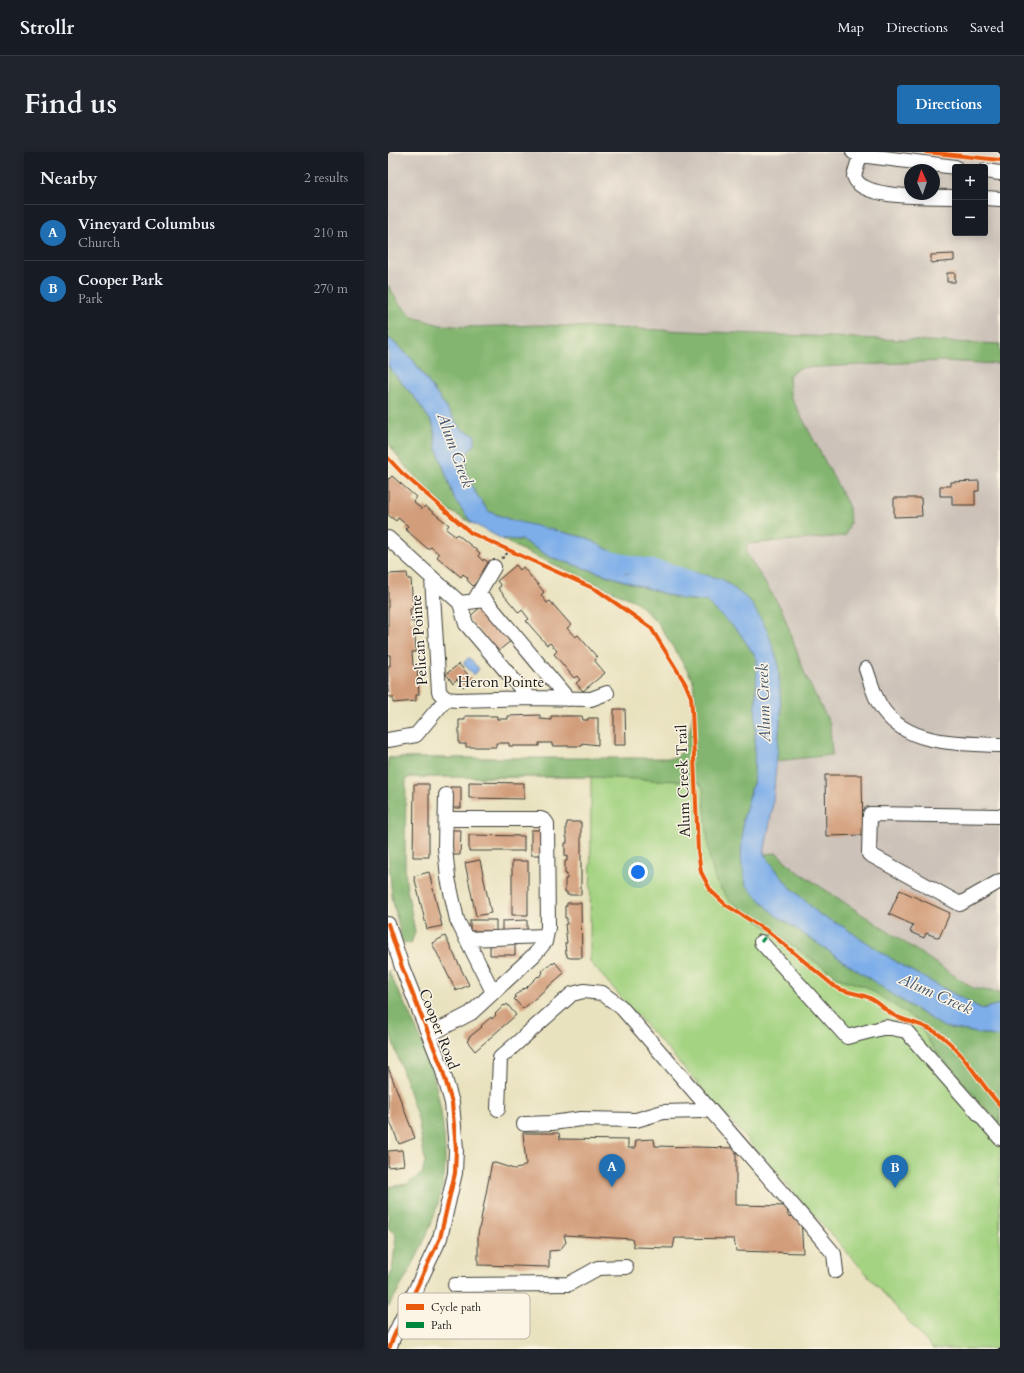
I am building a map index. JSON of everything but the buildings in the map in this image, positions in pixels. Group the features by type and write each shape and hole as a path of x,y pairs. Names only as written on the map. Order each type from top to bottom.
{"street":[{"path":"952,168 858,153 854,176 858,184 868,189 888,195 952,197"},
{"path":"988,172 1000,173"},
{"path":"988,198 1000,199"},
{"path":"388,538 432,578 467,602 485,600 568,698"},
{"path":"494,567 467,602 466,624 529,698"},
{"name":"Pelican Pointe","path":"432,578 439,692 446,699"},
{"path":"866,669 874,693 883,711 896,724 910,733 954,743 1000,745"},
{"name":"Heron Pointe","path":"388,740 416,735 446,699 591,699 607,693"},
{"path":"446,795 445,847 448,878 457,920 493,992"},
{"path":"1000,816 870,814 869,854 960,904 1000,880"},
{"path":"429,1035 471,1013 545,942 548,927 547,824 545,820 446,819"},
{"name":"Cooper Road","path":"389,932 442,1068 452,1103 456,1149 455,1173 440,1238 414,1293"},
{"path":"466,939 546,936"},
{"path":"761,942 847,1037 886,1028 906,1031 1000,1138"},
{"path":"498,1109 500,1058 572,994 584,991 602,993 621,1007 834,1254 836,1271"},
{"path":"524,1124 552,1123 581,1119 636,1120 663,1112 710,1110"},
{"path":"455,1285 569,1284 598,1268 626,1268"},
{"name":"Cooper Road","path":"389,1349 398,1327"}],"path":[{"path":"502,546 516,552"},
{"path":"507,556 509,549"}],"shaded area":[{"path":"388,152 1000,152 1000,344 541,325 466,327 440,325 413,317 398,302 388,285"},
{"path":"941,361 1000,364 1000,993 974,988 794,869 777,853 764,854 772,811 776,761 832,754 830,724 747,554 747,544 845,536 849,507 790,395 789,375 800,368"}],"green space":[{"path":"388,285 398,302 413,317 440,325 466,327 541,325 1000,344 1000,364 941,361 800,368 789,375 790,395 849,507 850,523 845,536 747,544 747,554 782,610 806,677 830,724 832,755 776,761 781,711 778,662 750,601 644,573 625,573 616,554 511,520 488,511 475,492 466,472 466,455 475,444 461,429 413,360 388,337"},
{"path":"388,365 415,398 433,424 437,449 455,500 472,523 448,510 405,466 388,443"},
{"path":"502,539 522,540 550,557 681,599 706,601 739,632 757,659 754,780 743,819 746,885 774,914 901,1000 944,1027 1000,1037 1000,1124 933,1048 916,1020 866,987 838,978 728,899 716,882 709,857 703,787 697,782 591,777 411,777 406,779 406,883 415,932 411,944 402,942 392,896 388,854 388,758 675,758 685,749 695,701 693,680 658,623 635,601 524,551"},
{"path":"388,758 747,759 756,881 1000,1027 1000,1349 933,1349 590,962 591,777 388,777"},
{"path":"777,853 794,869 973,988 1000,993 1000,1004 982,1009 904,967 842,926 820,915 787,884 764,854"},
{"path":"388,970 417,1031 431,1066 442,1120 445,1158 442,1189 433,1220 413,1265 388,1307 388,1277 392,1272 396,1236 388,1226 388,1187 407,1184 422,1174 425,1161 418,1119 388,1027"}],"water":[{"path":"388,337 413,360 461,429 475,435 475,444 466,455 466,472 475,492 488,511 511,520 587,538 616,554 625,573 694,572 722,579 750,601 767,630 778,662 781,711 772,811 764,854 787,884 820,915 842,926 904,967 982,1009 1000,1004 1000,1037 944,1027 901,1000 774,914 746,885 741,859 743,819 754,780 757,659 739,632 706,601 681,599 550,557 522,540 502,539 472,523 455,500 437,449 433,424 415,398 388,365"},
{"path":"468,658 470,658 479,669 475,674 473,674 464,664"}],"waterway":[{"name":"Alum Creek","path":"596,557 668,572 693,581"}],"marked path":[{"path":"761,942 769,932"}],"cycle path":[{"path":"926,152 1000,160"},
{"name":"Alum Creek Trail","path":"388,458 402,473 471,533 597,590 651,628 685,683 691,697 698,851 701,872 711,891 726,905 769,932 835,987 870,998 895,1016 924,1026 940,1035 957,1050 1000,1105"},
{"path":"388,924 402,967 442,1068 452,1103 456,1149 455,1173 440,1238 414,1293"},
{"path":"389,1349 398,1327"}],"place":[{"name":"Vineyard Columbus","path":"612,1187"},
{"name":"Cooper Park","path":"895,1188"}]}
